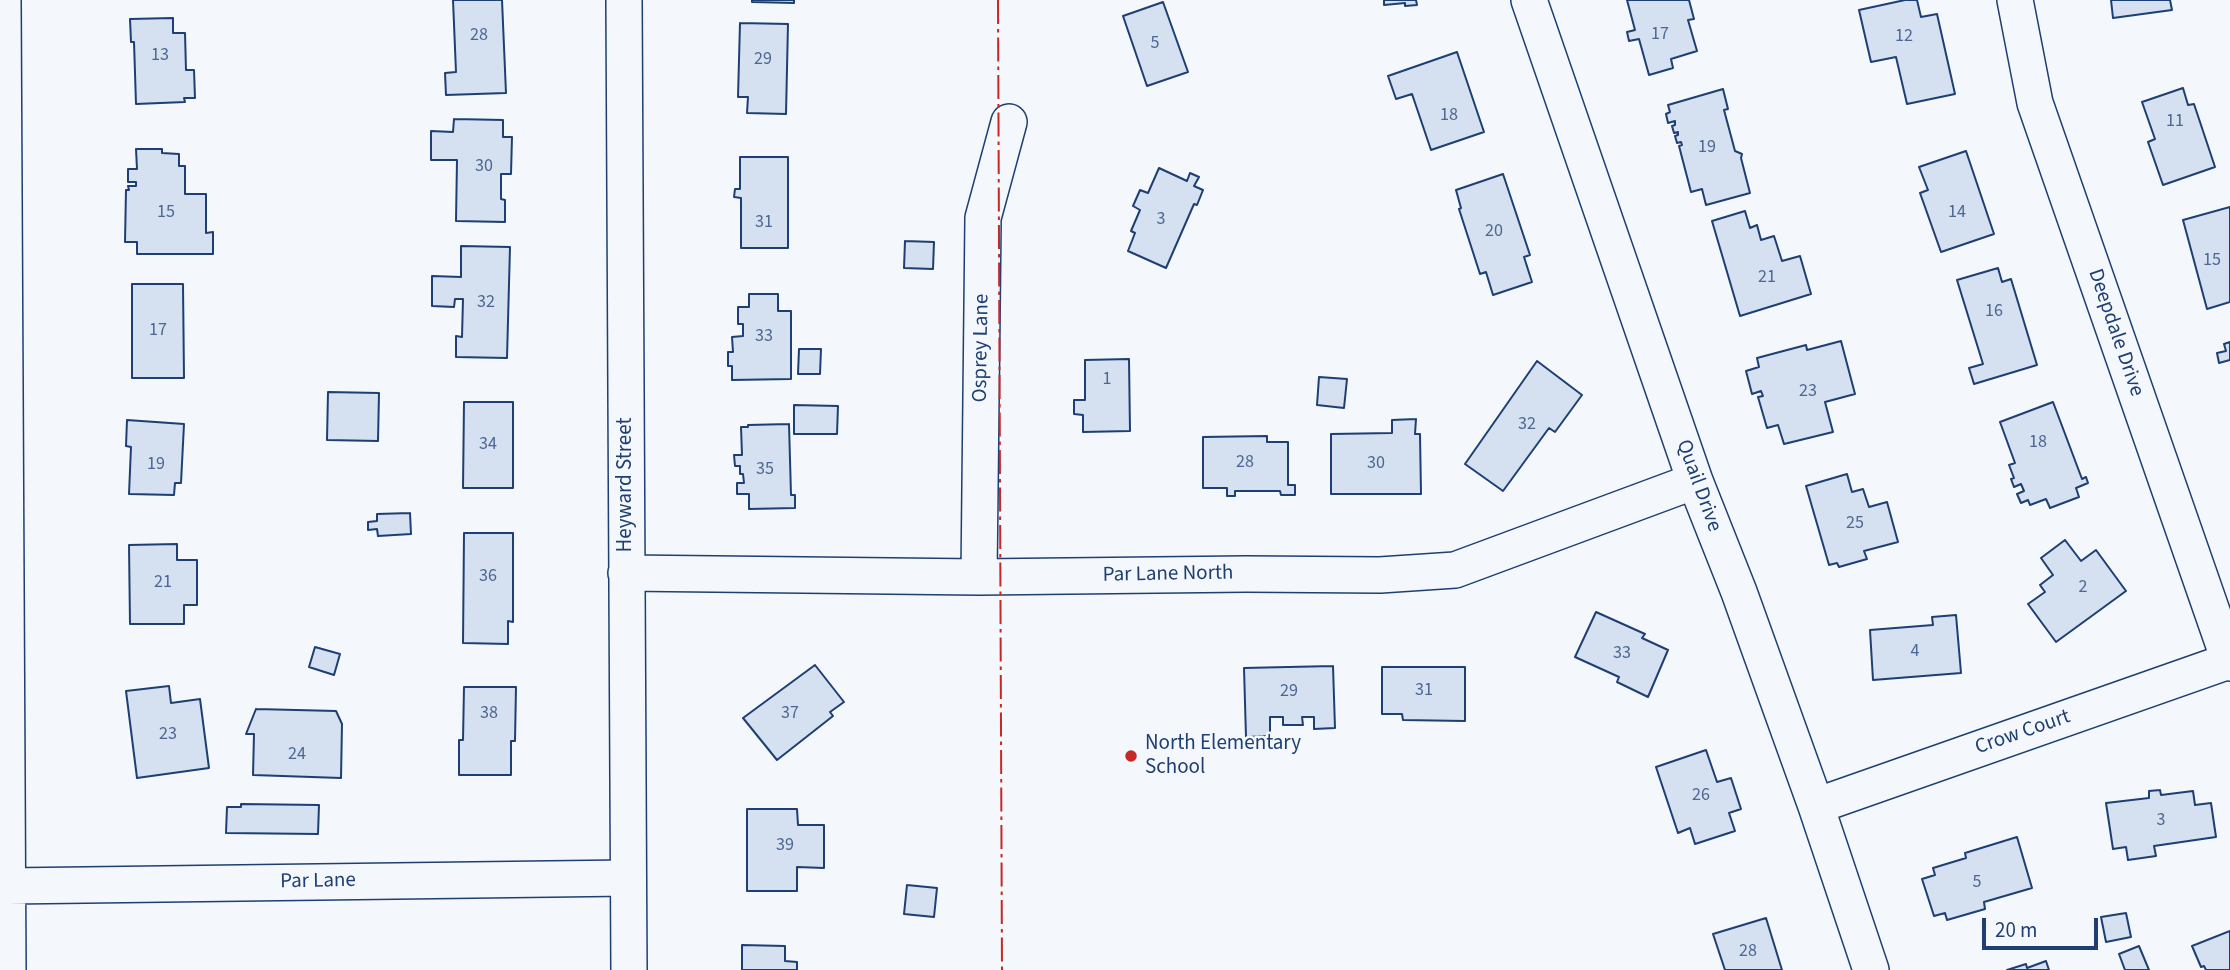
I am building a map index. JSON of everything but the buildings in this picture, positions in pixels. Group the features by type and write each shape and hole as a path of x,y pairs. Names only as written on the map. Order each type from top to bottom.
{"street":[{"path":"3,0 8,970"},
{"name":"Heyward Street","path":"624,0 629,970"},
{"name":"Quail Drive","path":"1529,0 1695,481 1739,592 1816,806 1871,970"},
{"name":"Deepdale Drive","path":"2015,0 2035,103 2230,662"},
{"name":"Osprey Lane","path":"979,577 983,218 1009,121"},
{"name":"Par Lane North","path":"626,573 979,577 1246,573 1380,575 1454,570 1695,481"},
{"name":"Crow Court","path":"1816,806 2230,662"},
{"name":"Par Lane","path":"8,886 628,878"}],"power":[{"path":"998,0 1002,970"}],"place":[{"name":"North Elementary School","path":"1131,756"}]}
